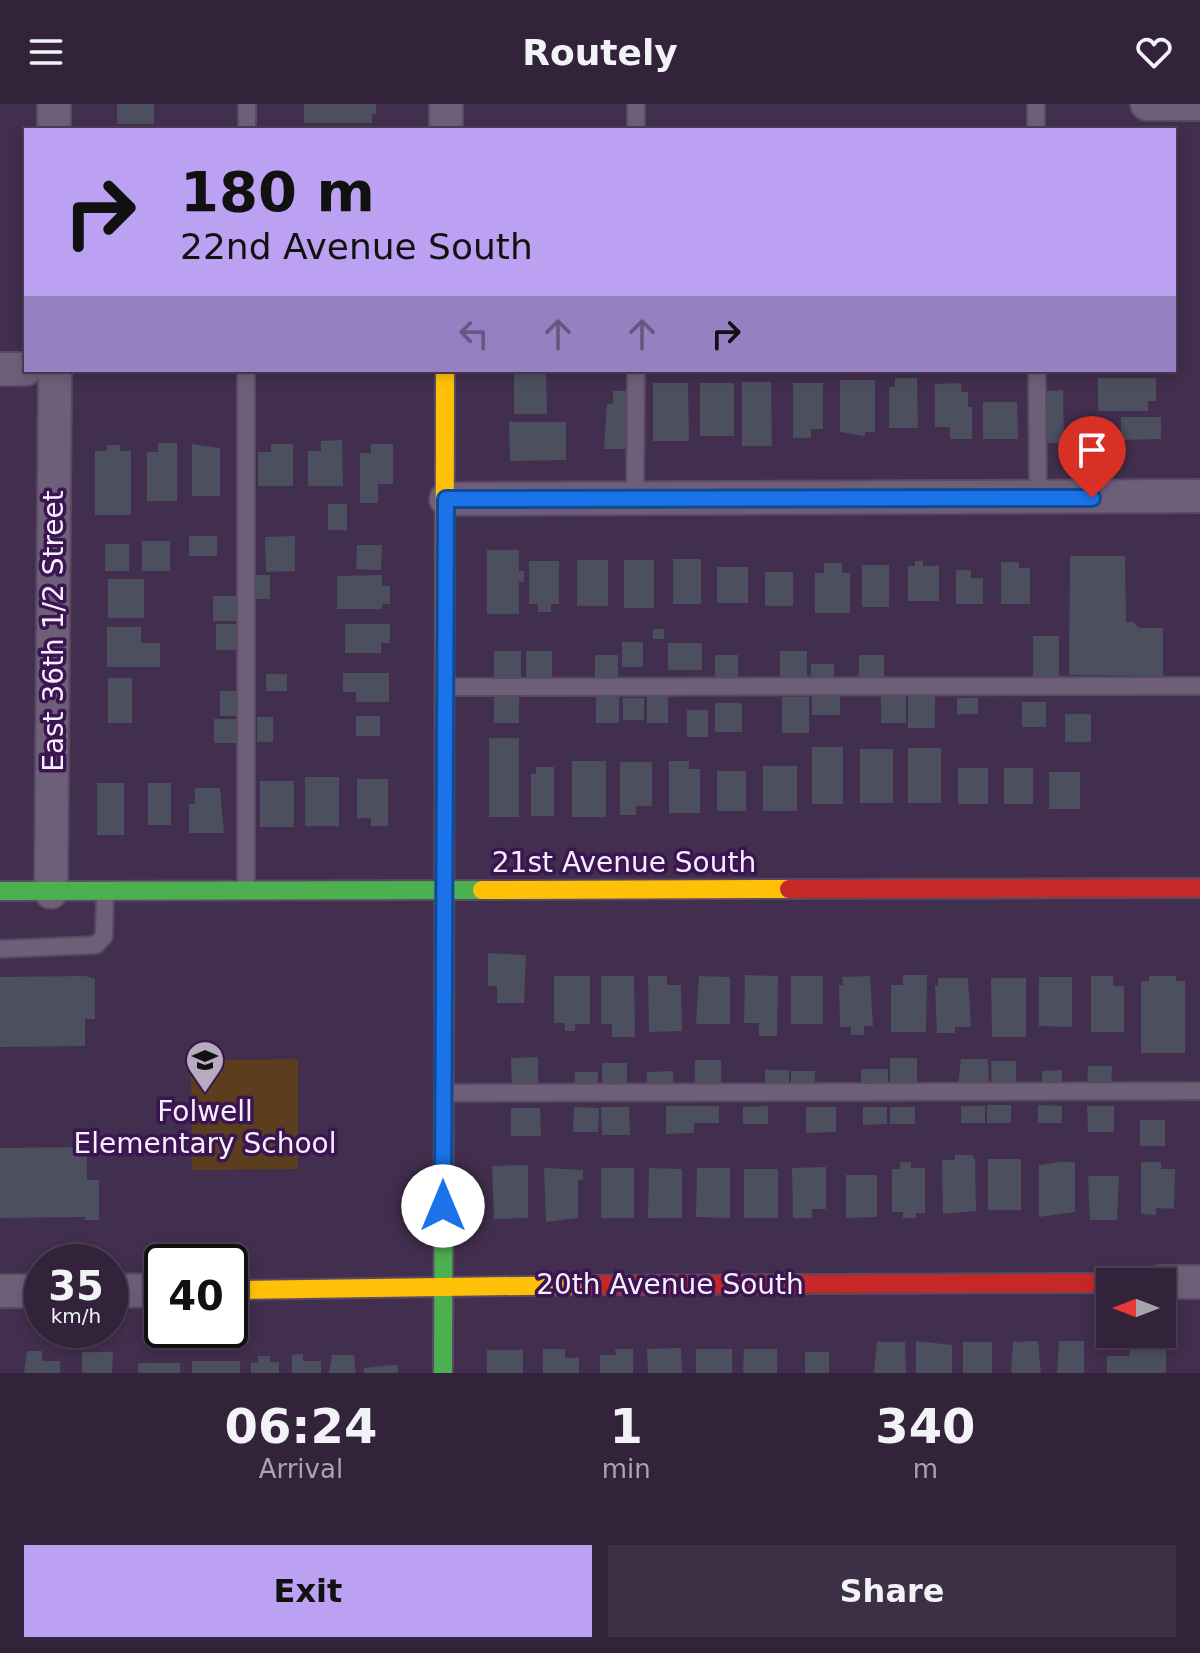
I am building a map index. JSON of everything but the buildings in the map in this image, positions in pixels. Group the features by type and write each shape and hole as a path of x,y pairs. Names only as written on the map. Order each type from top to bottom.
{"street":[{"path":"54,104 54,128"},
{"path":"446,104 446,128"},
{"path":"1147,104 1200,104"},
{"path":"0,369 24,369"},
{"name":"East 36th 1/2 Street","path":"51,892 55,372"},
{"path":"443,1373 445,372"},
{"path":"446,499 1200,496"},
{"name":"21st Avenue South","path":"0,891 246,893 1200,888"},
{"path":"1176,1282 1200,1282"},
{"name":"20th Avenue South","path":"248,1290 420,1288 443,1285 1096,1283"},
{"path":"0,1291 24,1291"}],"lane":[{"path":"247,104 247,128"},
{"path":"636,104 636,128"},
{"path":"1036,104 1036,128"},
{"path":"246,372 246,893"},
{"path":"635,500 636,372"},
{"path":"1037,372 1038,499"},
{"path":"444,687 1200,686"},
{"path":"0,949 96,945 104,936 104,891"},
{"path":"444,1093 1200,1091"}],"shaded area":[{"path":"298,1059 298,1169 192,1170 191,1076 206,1060"}],"traffic: fast":[{"path":"0,891 482,890"},
{"path":"443,1373 444,1047"}],"traffic: slow":[{"path":"444,1047 445,372"},
{"path":"482,890 789,889"},
{"path":"248,1290 590,1285"}],"traffic: jam":[{"path":"789,889 1200,888"},
{"path":"590,1285 1096,1283"}],"place":[{"name":"Folwell Elementary School","path":"205,1094"}],"route":[{"path":"443,1206 446,499 1092,498"}]}
